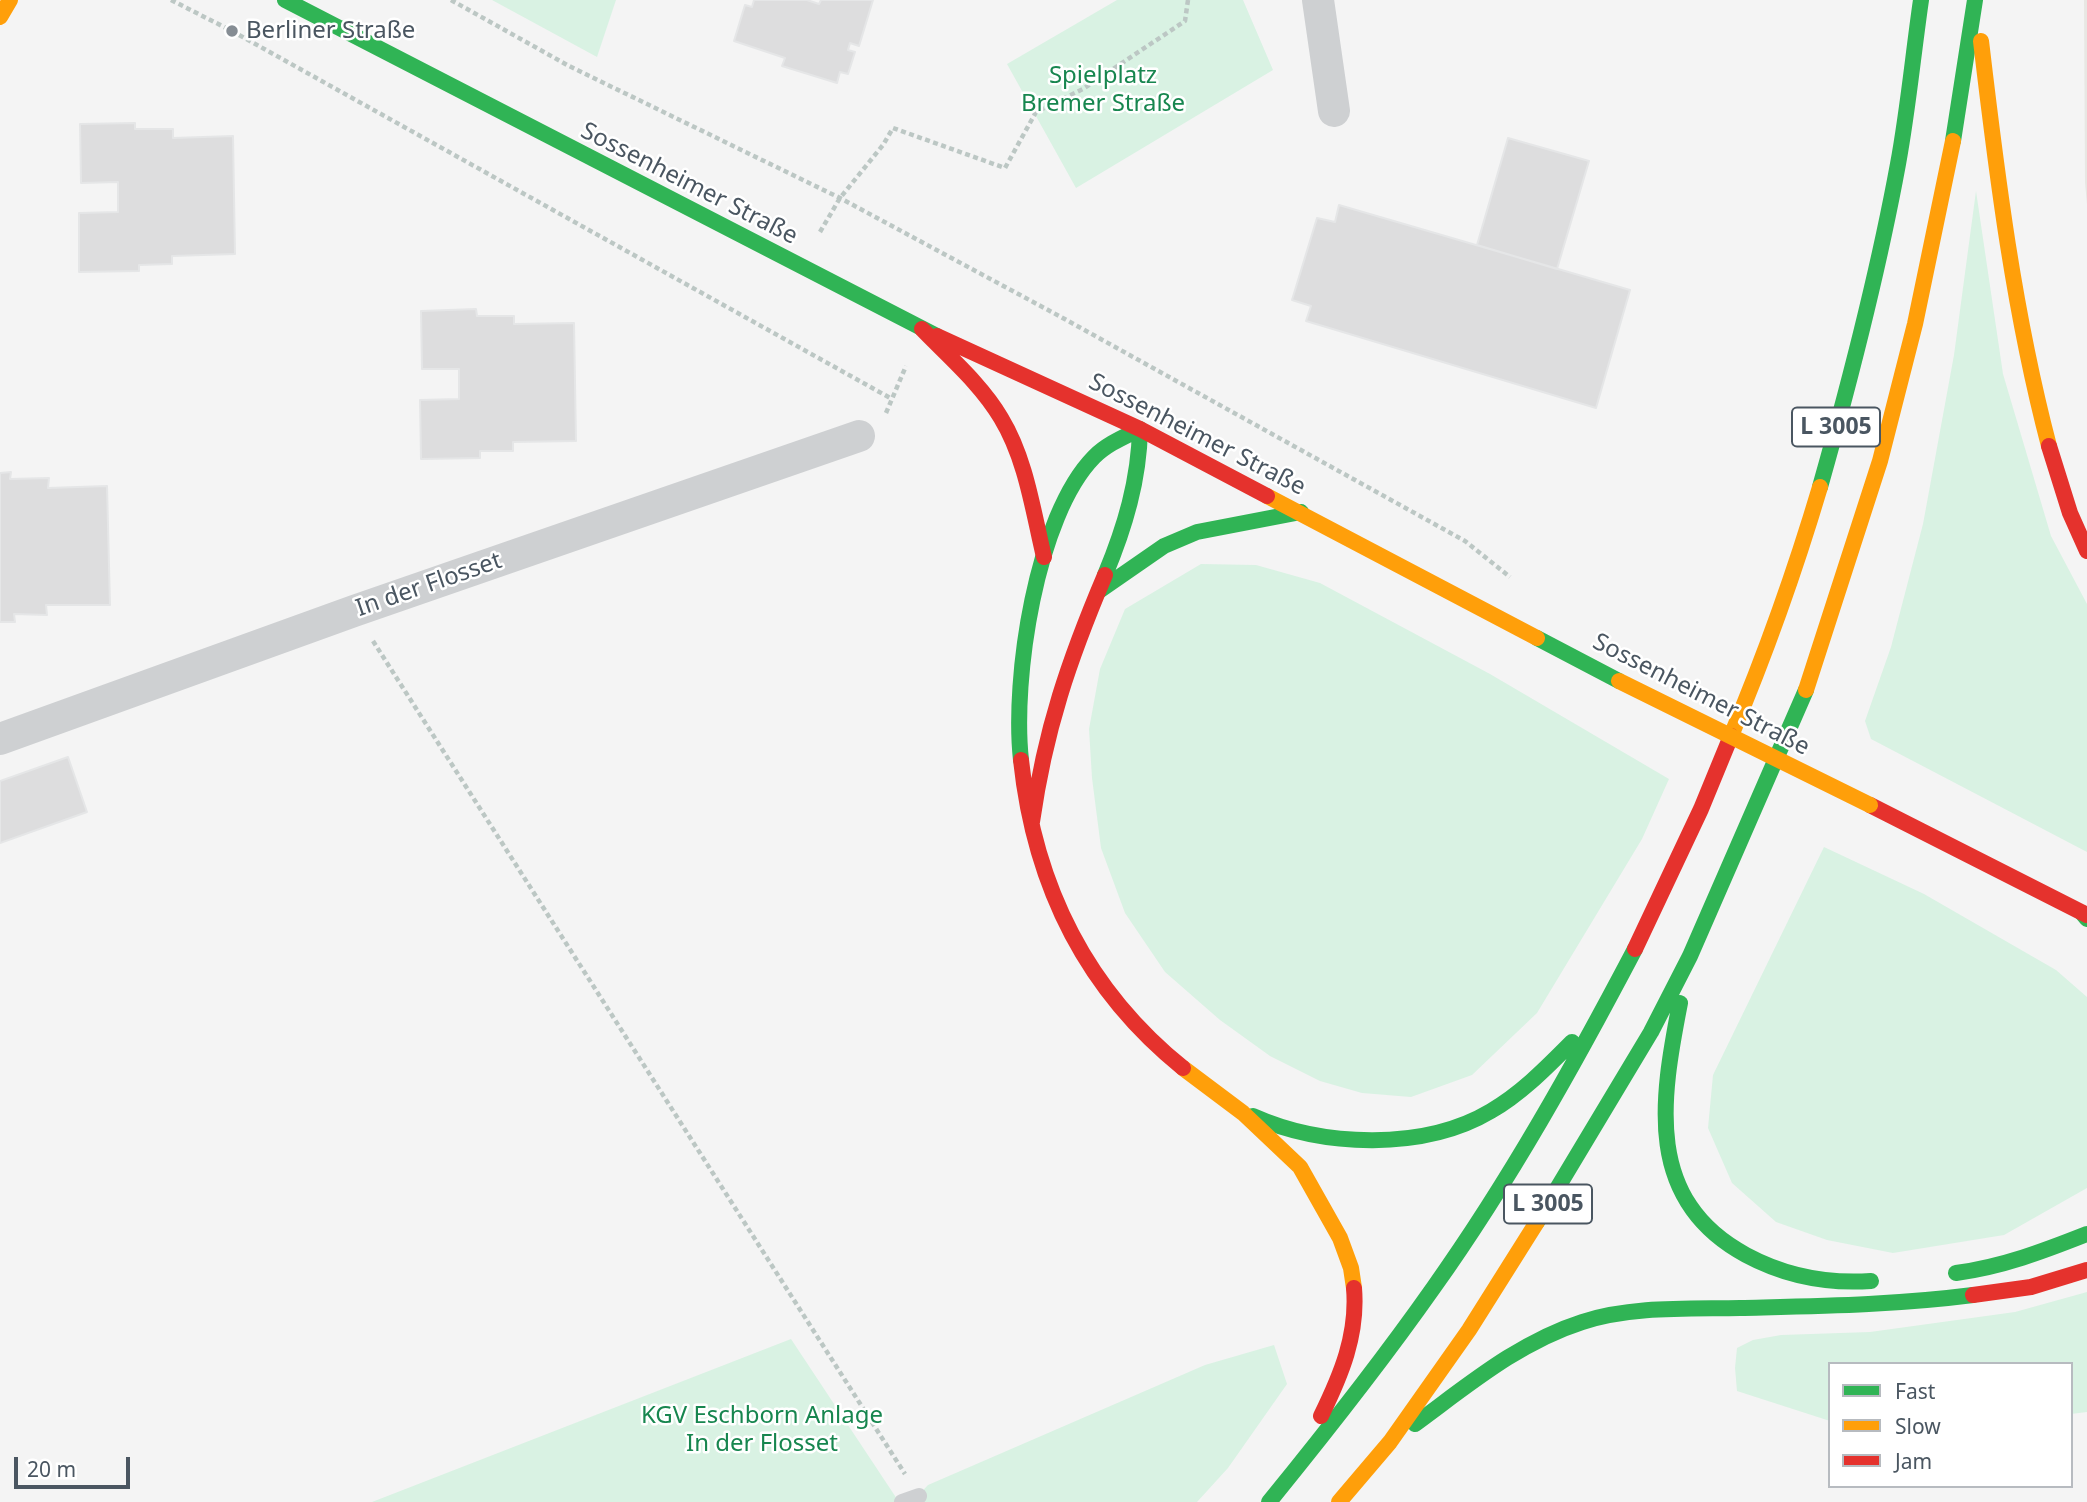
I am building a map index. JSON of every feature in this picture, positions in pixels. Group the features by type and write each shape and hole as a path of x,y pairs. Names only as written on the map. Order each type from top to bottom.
{"main road":[{"path":"0,17 10,0"},
{"name":"Sossenheimer Straße","path":"285,0 922,329 1140,429 1619,681 1870,804 2085,916"},
{"name":"L 3005","path":"1269,1502 1364,1384 1427,1298 1530,1141 1606,1008 1689,837 1757,674 1800,552 1832,445 1898,166 1921,0"},
{"path":"1975,0 2002,216 2021,328 2048,443 2076,529 2087,551"},
{"name":"L 3005","path":"1339,1502 1390,1442 1469,1330 1564,1179 1651,1032 1690,956 1805,693 1880,461 1915,324 1948,172 1975,0"},
{"path":"922,329 974,383 1002,419 1017,454 1044,557"},
{"path":"1032,822 1039,768 1050,722 1135,486 1141,444 1140,429 1116,440 1093,458 1069,494 1044,557 1022,658 1017,709 1022,779 1032,822 1044,872 1062,917 1080,950 1109,991 1170,1057 1241,1112 1298,1166 1333,1220 1346,1246 1354,1279 1355,1318 1345,1361 1325,1407 1287,1480"},
{"path":"1099,591 1164,546 1198,532 1301,512"},
{"path":"1690,956 1668,1060 1664,1102 1666,1143 1674,1177 1691,1212 1716,1237 1747,1258 1782,1272 1826,1281 1864,1282 1890,1279"},
{"path":"1241,1112 1302,1133 1321,1135 1404,1138 1444,1130 1477,1119 1516,1094 1538,1076 1606,1008"},
{"path":"1941,1274 1980,1270 2033,1256 2087,1234"},
{"path":"1390,1442 1512,1355 1552,1333 1614,1313 1826,1306 1940,1299 2031,1287 2087,1270"}],"street":[{"path":"1318,0 1334,111"},
{"name":"In der Flosset","path":"0,738 354,611 859,436"}],"lane":[{"path":"902,1502 919,1496"}],"path":[{"path":"171,0 232,31 892,399"},
{"path":"451,0 569,66 840,198 1073,324 1465,541 1512,579"},
{"path":"840,198 883,145 893,128 1005,168 1036,112 1083,89 1185,21 1188,0"},
{"path":"859,436 885,418 922,329"},
{"path":"354,611 919,1496"}],"shaded area":[{"path":"2084,0 2087,0 2087,204 2085,183"}],"green space":[{"path":"492,0 616,0 597,57"},
{"name":"Spielplatz Bremer Straße","path":"1117,0 1243,0 1273,70 1076,188 1007,64"},
{"path":"1976,191 2003,374 2051,536 2087,604 2087,852 1871,739 1865,721 1891,647 1923,524 1954,355"},
{"path":"1201,564 1256,565 1320,583 1490,674 1669,779 1642,839 1537,1013 1472,1075 1411,1097 1362,1093 1320,1081 1270,1056 1220,1020 1165,972 1125,913 1101,848 1092,778 1089,729 1100,669 1125,609"},
{"path":"1824,847 1924,894 2056,970 2087,997 2087,1188 2004,1235 1893,1253 1827,1240 1776,1222 1732,1183 1708,1128 1713,1075"},
{"path":"2087,1292 2087,1412 2073,1414 2073,1362 1828,1362 1828,1420 1737,1391 1737,1348 1753,1340 1781,1335 1870,1332 2015,1312"},
{"name":"KGV Eschborn Anlage In der Flosset","path":"791,1339 899,1502 372,1502"},
{"path":"1274,1345 1287,1384 1228,1468 1197,1502 912,1502 928,1485 1205,1365"}],"building":[{"path":"754,0 807,0 819,4 821,0 873,0 859,46 850,43 848,50 855,52 848,74 840,72 837,83 782,66 785,58 734,41 745,5 752,7"},
{"path":"135,123 135,129 173,129 173,138 233,136 235,254 172,256 172,264 139,265 139,271 79,272 79,213 118,212 118,182 81,183 80,124"},
{"path":"1508,138 1589,161 1557,269 1477,245"},
{"path":"1339,205 1630,290 1596,408 1306,321 1311,306 1292,300 1317,218 1335,222"},
{"path":"476,309 477,316 514,316 514,324 574,323 576,441 513,442 513,451 480,451 480,458 421,459 420,400 459,399 459,369 422,369 421,311"},
{"path":"11,472 10,479 49,478 48,488 107,486 110,605 46,605 47,615 14,614 15,622 0,622 0,473"},
{"path":"68,757 87,812 0,843 0,781"}],"traffic: fast":[{"path":"285,0 937,336"},
{"path":"1820,487 1882,246 1905,123 1921,0"},
{"path":"1953,141 1975,0"},
{"path":"1021,760 1020,687 1025,644 1032,600 1057,518 1074,484 1094,457 1140,429 1137,467 1130,503 1105,575"},
{"path":"1099,591 1164,546 1197,532 1301,512"},
{"path":"1537,638 1619,681"},
{"path":"1537,1222 1651,1032 1690,956 1806,690"},
{"path":"2082,913 2087,919"},
{"path":"1269,1502 1374,1369 1462,1247 1540,1121 1635,949"},
{"path":"1680,1003 1668,1076 1666,1111 1668,1145 1675,1177 1690,1206 1713,1232 1761,1262 1822,1280 1871,1281"},
{"path":"1253,1116 1310,1134 1341,1139 1373,1140 1435,1133 1464,1124 1502,1104 1534,1079 1572,1042"},
{"path":"1956,1273 2006,1263 2087,1234"},
{"path":"1415,1424 1515,1353 1559,1331 1601,1317 1660,1309 1857,1304 1973,1295"}],"traffic: slow":[{"path":"0,17 10,0"},
{"path":"1981,41 2016,295 2049,446"},
{"path":"1806,690 1880,461 1915,324 1953,141"},
{"path":"1731,736 1779,613 1820,487"},
{"path":"1267,496 1537,638"},
{"path":"1619,681 1870,805"},
{"path":"1183,1068 1243,1113 1300,1167 1340,1238 1351,1268 1354,1288"},
{"path":"1339,1502 1390,1442 1469,1330 1537,1222"}],"traffic: jam":[{"path":"922,329 984,394 1010,434 1028,486 1044,557"},
{"path":"937,336 1140,429 1267,496"},
{"path":"2049,446 2070,513 2087,551"},
{"path":"1032,822 1051,726 1080,637 1105,575"},
{"path":"1635,949 1701,809 1731,736"},
{"path":"1021,760 1038,849 1052,891 1070,931 1118,1004 1148,1037 1183,1068"},
{"path":"1870,805 2087,915"},
{"path":"1973,1295 2031,1287 2087,1270"},
{"path":"1321,1416 1351,1338 1354,1288"}],"place":[{"name":"Berliner Straße","path":"232,31"}]}
